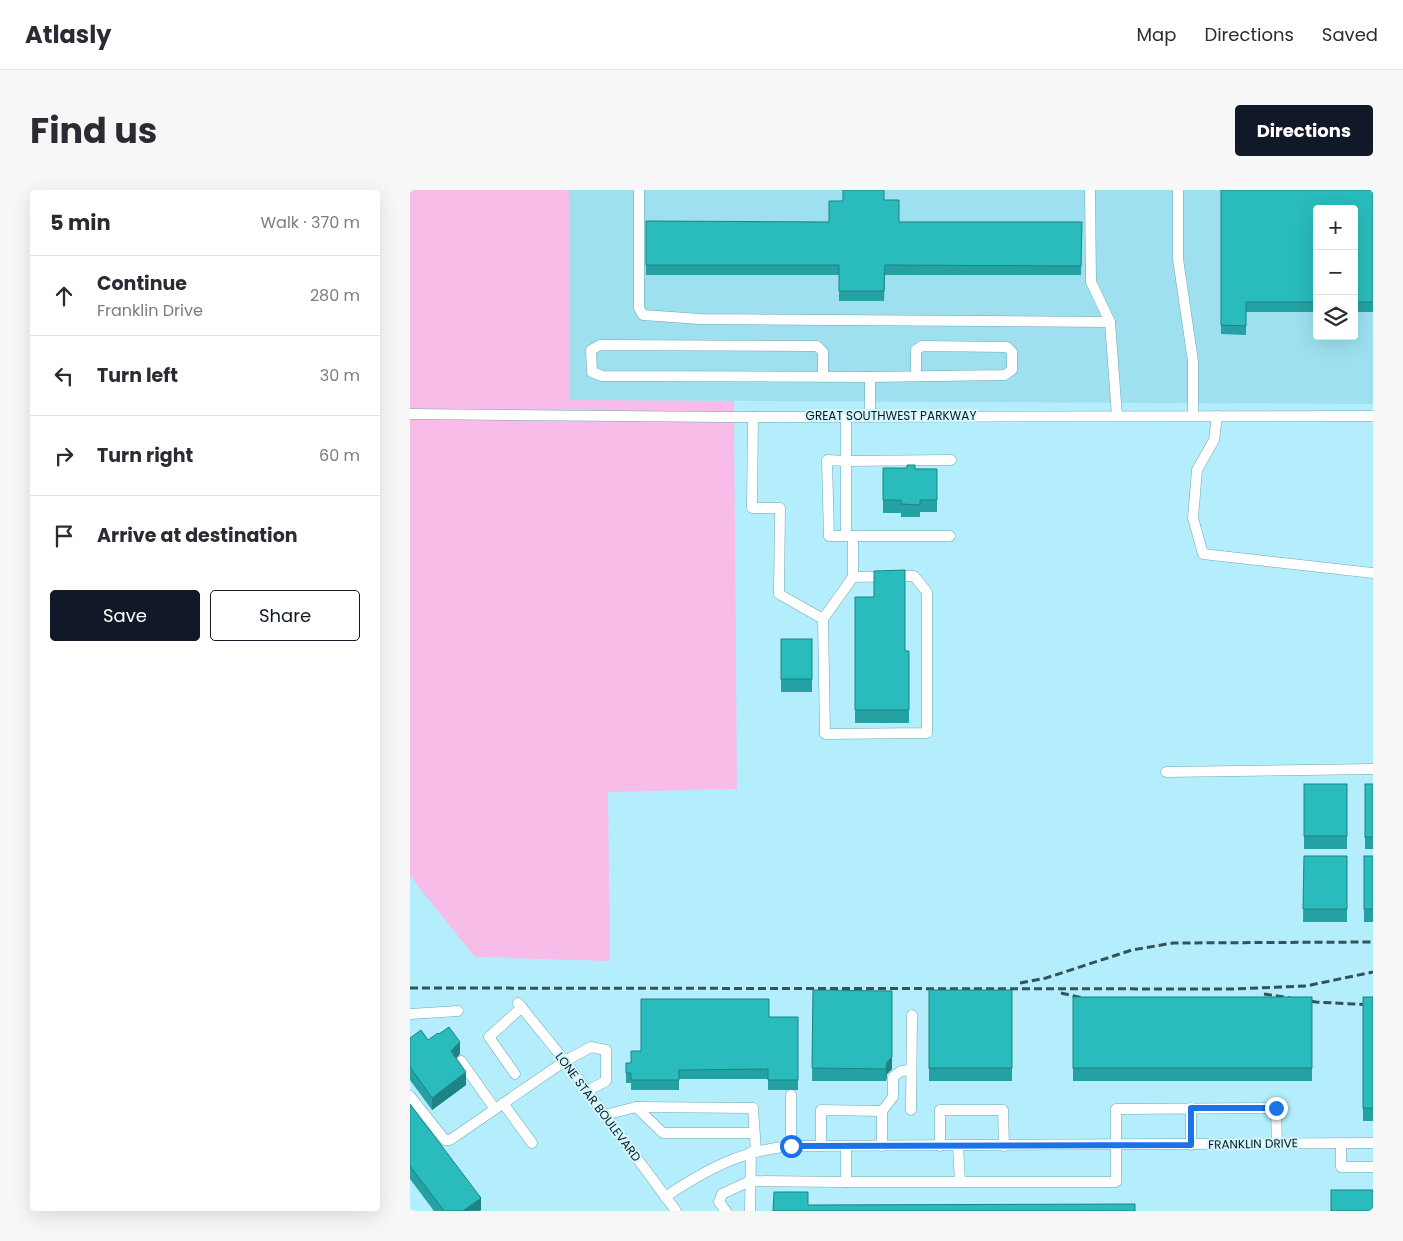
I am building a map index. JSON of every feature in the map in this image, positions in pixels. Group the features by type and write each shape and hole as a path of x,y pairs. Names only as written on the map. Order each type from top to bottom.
{"street":[{"path":"639,190 639,308 643,315 700,319 1110,322"},
{"path":"1090,190 1091,282 1110,322 1118,416"},
{"path":"1178,190 1178,259 1193,361 1193,416"},
{"path":"823,377 823,352 817,346 600,345 591,350 592,372 602,376 823,377 870,377 1005,375 1012,370 1012,352 1007,347 922,346 916,350 916,376"},
{"path":"870,377 870,416"},
{"name":"GREAT SOUTHWEST PARKWAY","path":"410,414 1373,416"},
{"path":"753,416 752,508 780,508 779,594 823,619"},
{"path":"846,416 849,536 853,577 823,619 825,734 928,733 927,592 914,576 853,577"},
{"path":"1217,416 1214,440 1197,470 1193,518 1202,554 1373,573"},
{"path":"950,536 829,536 827,460 951,460"},
{"path":"1166,772 1373,769"},
{"name":"LONE STAR BOULEVARD","path":"515,1074 489,1036 520,1005 565,1061 676,1211"},
{"path":"410,1014 458,1012"},
{"path":"911,1110 912,1015"},
{"path":"410,1096 445,1140 455,1138 565,1061 591,1047 606,1050 606,1081 587,1091"},
{"path":"461,1061 532,1143"},
{"path":"882,1146 882,1111 893,1097 893,1077 900,1070 911,1070"},
{"path":"791,1094 791,1146"},
{"path":"605,1115 636,1107 753,1108 750,1211"},
{"path":"636,1107 663,1133 753,1133"},
{"path":"726,1211 719,1202 722,1194 750,1181 1116,1182 1116,1108 1276,1108 1276,1144"},
{"path":"1191,1108 1191,1145"},
{"path":"821,1146 821,1110 882,1111"},
{"path":"940,1146 940,1110 1003,1110 1004,1146"},
{"path":"1341,1143 1341,1167 1373,1167"},
{"name":"FRANKLIN DRIVE","path":"665,1197 725,1161 753,1152 791,1146 1373,1143"},
{"path":"846,1146 846,1182"},
{"path":"958,1146 960,1182"}],"shaded area":[{"path":"410,190 569,190 570,400 734,401 737,789 608,792 610,961 475,957 410,876"},
{"path":"569,190 1373,190 1373,404 570,400"}],"building":[{"path":"843,190 884,190 884,200 899,200 899,222 1082,222 1081,266 885,265 884,291 839,291 839,265 646,265 646,221 829,222 829,201 843,201"},
{"path":"1221,190 1373,190 1373,302 1358,302 1358,205 1313,205 1313,302 1246,302 1246,326 1221,325"},
{"path":"907,465 915,465 915,469 937,469 937,500 920,500 920,505 901,504 901,500 883,500 883,468 907,468"},
{"path":"905,570 905,651 909,651 909,710 855,710 855,597 874,597 874,571"},
{"path":"781,639 812,639 812,679 781,679"},
{"path":"1304,784 1347,784 1347,836 1304,836"},
{"path":"1365,784 1373,784 1373,837 1365,837"},
{"path":"1304,856 1347,856 1347,909 1303,909"},
{"path":"1364,856 1373,856 1373,909 1364,909"},
{"path":"813,990 892,991 892,1057 887,1062 886,1069 812,1068"},
{"path":"929,990 1012,990 1012,1068 929,1068"},
{"path":"1073,997 1312,997 1312,1068 1073,1068"},
{"path":"1363,997 1373,997 1373,1108 1363,1108"},
{"path":"641,999 769,999 769,1017 798,1017 798,1080 768,1080 768,1069 679,1070 679,1080 631,1080 631,1073 626,1073 626,1063 631,1063 631,1051 641,1051"},
{"path":"449,1027 460,1042 451,1051 466,1072 432,1098 410,1067 410,1038 421,1030 428,1040"},
{"path":"410,1104 481,1198 463,1211 444,1211 410,1166"},
{"path":"1331,1190 1373,1190 1373,1211 1331,1211"},
{"path":"774,1192 808,1192 808,1205 1135,1204 1135,1211 773,1211"}],"railway":[{"path":"1020,983 1046,978 1132,950 1173,943 1373,942"},
{"path":"410,988 1235,989 1306,986 1373,972"},
{"path":"1061,993 1095,1001"},
{"path":"1264,994 1316,1002 1373,1005"}],"route":[{"path":"791,1146 1191,1145 1191,1108 1276,1108"}]}
